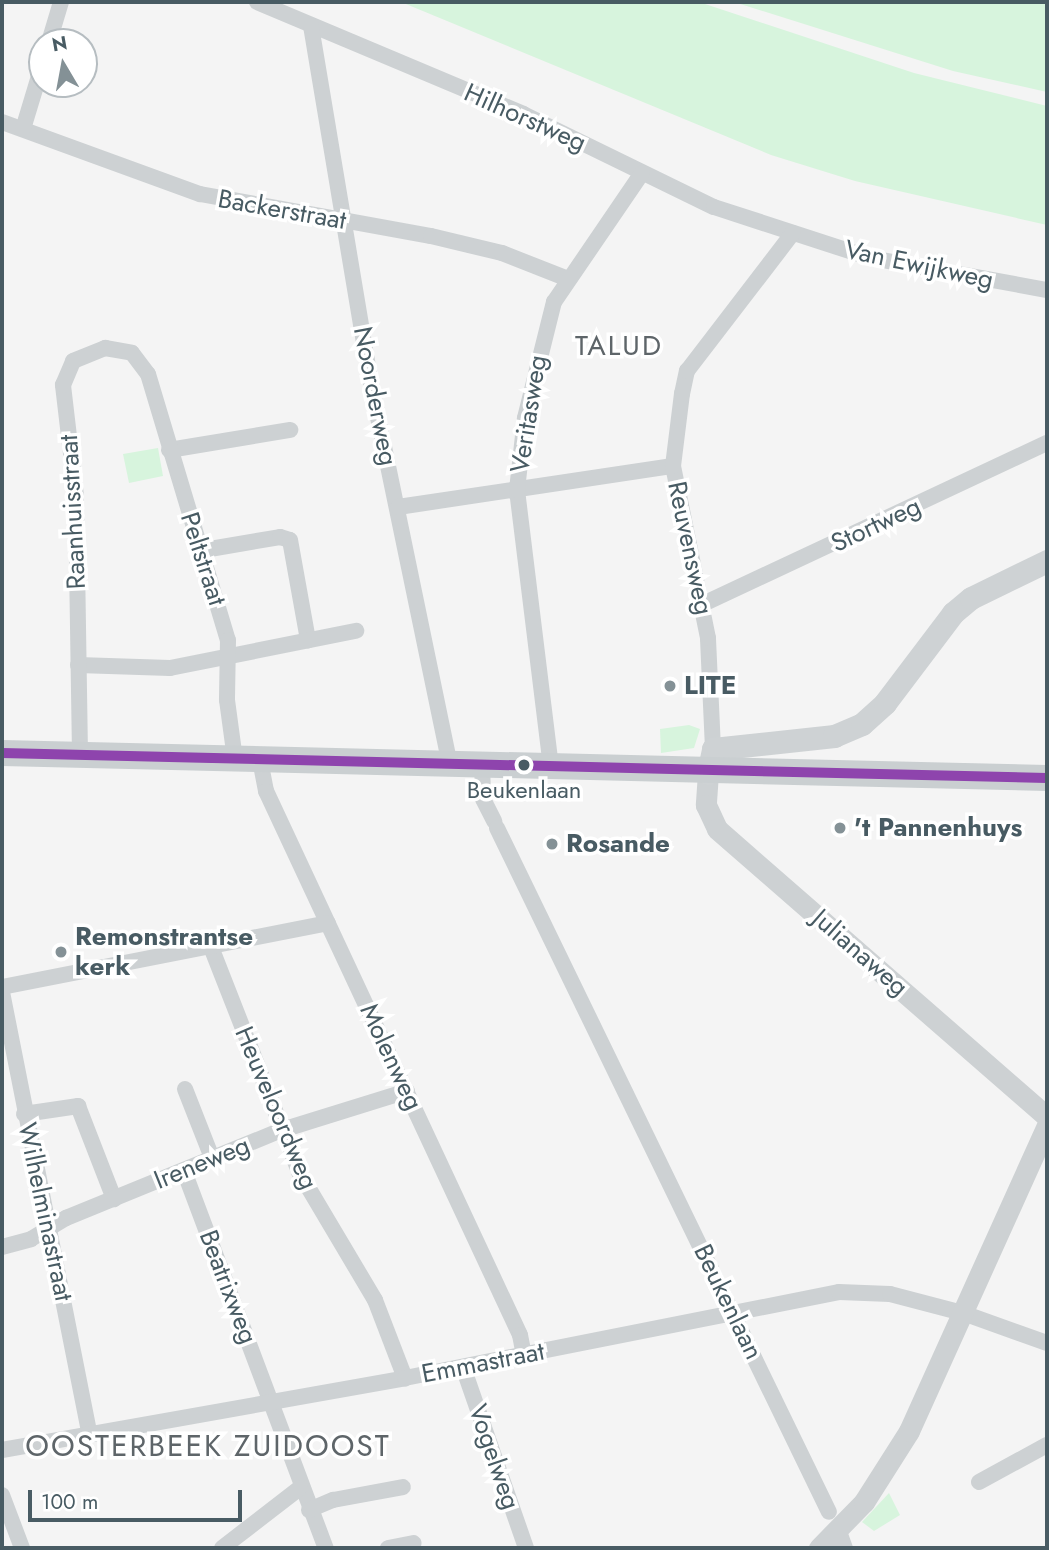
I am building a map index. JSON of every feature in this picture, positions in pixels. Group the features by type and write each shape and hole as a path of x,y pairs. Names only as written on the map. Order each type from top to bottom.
{"main road":[{"path":"710,761 834,736 862,724 885,703 953,614 971,598 1047,561"},
{"path":"2,753 551,767 710,761 1047,778"}],"street":[{"path":"53,28 61,2"},
{"name":"Hilhorstweg","path":"257,2 523,114 714,207 793,233"},
{"name":"Noorderweg","path":"311,26 370,379 450,764"},
{"path":"23,129 32,98"},
{"name":"Backerstraat","path":"2,122 200,194 431,236 502,253 568,279"},
{"name":"Veritasweg","path":"551,767 517,490 524,418 546,321 568,279 642,173"},
{"name":"Van Ewijkweg","path":"793,233 925,271 1047,290"},
{"name":"Reuvensweg","path":"710,761 712,668 703,604 673,466 687,371 793,233"},
{"name":"Peltstraat","path":"73,361 105,348 132,353 144,363 229,653 227,701 248,759"},
{"name":"Raanhuisstraat","path":"73,361 63,385 76,496 80,754"},
{"path":"169,450 290,430"},
{"name":"Stortweg","path":"703,604 1047,443"},
{"path":"398,507 473,497 480,491 517,490 673,466"},
{"path":"198,551 280,537 290,540 308,640"},
{"path":"78,665 170,668 229,653 356,631"},
{"name":"Molenweg","path":"248,759 266,791 520,1335 524,1355"},
{"name":"Julianaweg","path":"710,761 706,805 717,829 1047,1117"},
{"name":"Beukenlaan","path":"482,765 483,799 838,1530"},
{"path":"2,990 328,923"},
{"name":"Heuveloordweg","path":"211,947 299,1172 375,1300 405,1378"},
{"name":"Wilhelminastraat","path":"2,990 24,1114 89,1432"},
{"path":"185,1089 212,1158"},
{"name":"Ireneweg","path":"2,1247 32,1239 49,1228 114,1199 282,1130 407,1091"},
{"path":"24,1114 78,1105 114,1199"},
{"path":"819,1548 864,1502 909,1431 1047,1125"},
{"name":"Beatrixweg","path":"184,1171 272,1403 300,1488 326,1548"},
{"name":"Emmastraat","path":"2,1450 89,1432 272,1403 734,1313 863,1292 963,1313 1047,1343"},
{"name":"Vogelweg","path":"463,1367 526,1548"},
{"path":"979,1482 1047,1445"},
{"path":"309,1510 333,1500 403,1487"},
{"path":"222,1548 300,1488"},
{"path":"2,1495 22,1548"},
{"path":"388,1548 414,1543"}],"green space":[{"path":"401,2 699,2 914,73 1047,106 1047,225 855,181 771,155"},
{"path":"734,2 1047,2 1047,92 953,71"},
{"path":"158,448 163,476 129,483 123,454"},
{"path":"689,725 700,729 694,748 661,753 660,729"},
{"path":"889,1493 900,1515 874,1531 862,1522"}],"transit line":[{"path":"2,753 1047,778"}],"place":[{"name":"LITE","path":"670,686"},
{"name":"Beukenlaan","path":"524,765"},
{"name":"'t Pannenhuys","path":"840,828"},
{"name":"Rosande","path":"552,844"},
{"name":"Remonstrantse kerk","path":"61,952"}],"district":[{"name":"TALUD","path":"619,346"},
{"name":"OOSTERBEEK ZUIDOOST","path":"208,1446"}]}
